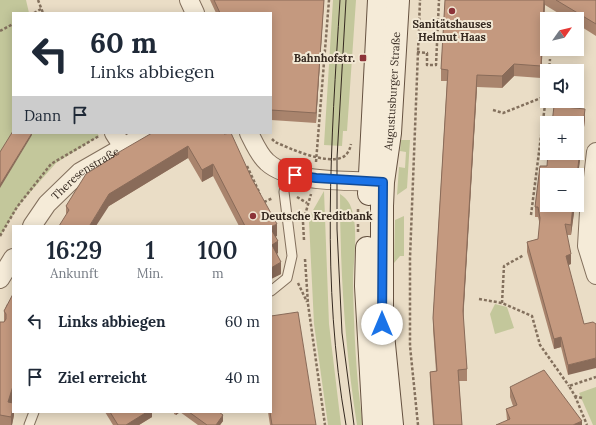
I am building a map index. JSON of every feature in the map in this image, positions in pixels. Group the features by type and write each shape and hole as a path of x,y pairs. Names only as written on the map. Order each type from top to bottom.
{"main road":[{"name":"Augustusburger Straße","path":"379,0 376,182 382,324 392,425"},
{"name":"Augustusburger Straße","path":"374,425 366,286 376,182 390,133 398,0"}],"street":[{"path":"189,0 195,12"},
{"name":"Theresenstraße","path":"33,225 47,204 80,172 118,140 144,134"},
{"path":"250,134 266,162 287,173 316,178 376,182"},
{"path":"596,152 588,212 588,246 596,274"},
{"path":"0,279 12,260"}],"lane":[{"path":"272,290 287,278 292,256 284,192 287,173"},
{"path":"29,425 34,413"}],"path":[{"path":"38,0 42,12"},
{"path":"304,245 303,222 316,178 329,0"},
{"path":"418,425 410,346 410,258 420,0"},
{"path":"417,52 427,53 427,65 436,65 439,0"},
{"path":"36,12 41,9"},
{"path":"0,32 12,25"},
{"path":"437,38 443,38"},
{"path":"550,59 550,64"},
{"path":"493,110 503,113 540,98"},
{"path":"531,215 544,108"},
{"path":"0,236 16,207 51,164 102,134"},
{"path":"271,137 274,142 296,151 317,157 342,157 347,154 352,138"},
{"path":"244,161 268,209"},
{"path":"305,252 308,304 325,425"},
{"path":"502,303 504,266 524,255"},
{"path":"290,269 308,304"},
{"path":"479,299 502,303 532,316 540,345 575,396 587,425"},
{"path":"569,386 596,377"},
{"path":"575,396 582,398"}],"green space":[{"path":"0,0 26,0 29,12 12,12 12,134 98,134 99,136 56,163 19,205 0,236"},
{"path":"333,0 356,0 347,131 343,131 342,146 324,145"},
{"path":"401,140 410,140 407,188 397,195 399,167 405,168 406,152 400,151"},
{"path":"324,191 329,324 341,425 328,425 314,324 309,221 312,212"},
{"path":"340,194 350,205 354,222 354,319 357,372 363,425 357,425 346,339 342,281"},
{"path":"404,216 404,256 400,256 394,263 395,220"},
{"path":"495,304 507,307 514,328 495,334 490,314"},
{"path":"596,387 596,425 593,425 579,393"}],"building":[{"path":"214,0 324,0 316,113 272,110 272,12 220,12"},
{"path":"445,0 544,0 543,12 540,12 540,56 541,56 540,66 514,64 502,76 477,75 463,311 467,369 458,370 462,425 434,425 430,372 437,371 433,318 448,70 441,69"},
{"path":"556,0 596,0 596,24 584,17 584,12 576,12"},
{"path":"554,108 585,109 584,117 584,116 553,116"},
{"path":"12,133 12,134 31,134 0,185 0,152"},
{"path":"150,134 231,134 252,179 277,224 272,226 272,225 244,225 213,164 202,170 188,146 109,194 90,225 60,225 69,210 66,206 86,174 115,156 114,155"},
{"path":"547,160 579,160 578,168 540,168 540,212 572,212 571,225 565,224 571,254 566,256 584,324 593,322 596,324 596,358 568,365 561,337 554,339 527,242 538,239 540,218 538,207 535,207 540,166 547,166"},
{"path":"272,231 278,241 272,245"},
{"path":"272,245 281,262 272,267"},
{"path":"12,296 12,389 8,402 12,403 11,417 0,415 0,322 4,322 6,319 6,314 4,311"},
{"path":"298,312 316,425 272,425 270,413 272,413 272,316"},
{"path":"544,370 582,421 573,425 496,425 510,419 506,409 517,405 510,387"},
{"path":"111,413 145,413 126,425 118,425"},
{"path":"190,413 220,413 223,415 216,425 207,425"}],"tram line":[{"path":"340,0 331,160 330,213 333,319 338,372 346,425"},
{"path":"346,0 337,158 337,229 342,333 354,425"}],"place":[{"name":"Sanitätshauses Helmut Haas","path":"452,11"},
{"name":"Bahnhofstr.","path":"363,58"},
{"name":"Deutsche Kreditbank","path":"253,216"}],"route":[{"path":"295,175 316,178 383,182 382,324"}]}
